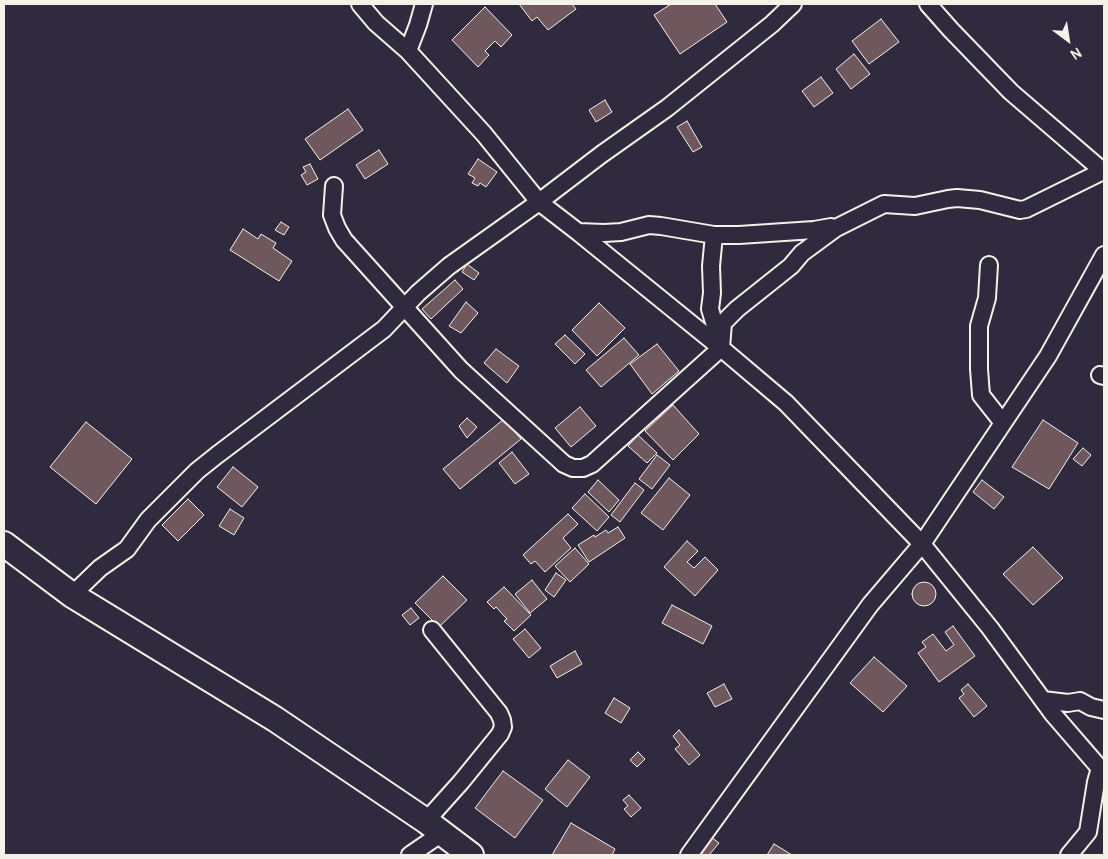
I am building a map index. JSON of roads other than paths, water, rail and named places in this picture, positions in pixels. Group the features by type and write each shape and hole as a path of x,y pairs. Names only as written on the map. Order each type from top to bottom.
{"street":[{"path":"360,4 376,24 408,51 484,134 539,202 721,348 786,403 922,544 990,628 1053,714 1102,771 1096,782 1088,832 1069,855"},
{"path":"408,51 424,4"},
{"path":"72,596 100,568 127,549 148,520 197,471 384,329 418,293 449,266 667,108 772,24 793,4"},
{"path":"334,186 332,215 344,240 461,370 564,464 573,468 583,468 592,464 721,348 723,323 737,309 791,266 802,253 836,228 884,204 915,206 957,198 980,200 1020,210 1026,209 1103,172 1011,92 928,4"},
{"path":"578,232 621,232 649,226 661,226 714,235 739,235 836,228"},
{"path":"714,235 710,309 721,348"},
{"path":"689,855 870,605 922,544 1048,356 1104,256"},
{"path":"989,265 986,298 979,326 981,395 1003,423"},
{"path":"4,544 72,596 275,719 434,827 471,855"},
{"path":"410,855 434,827 461,782 500,734 503,727 500,713 432,630"},
{"path":"1043,700 1068,703 1080,701 1091,707 1104,710"}]}
